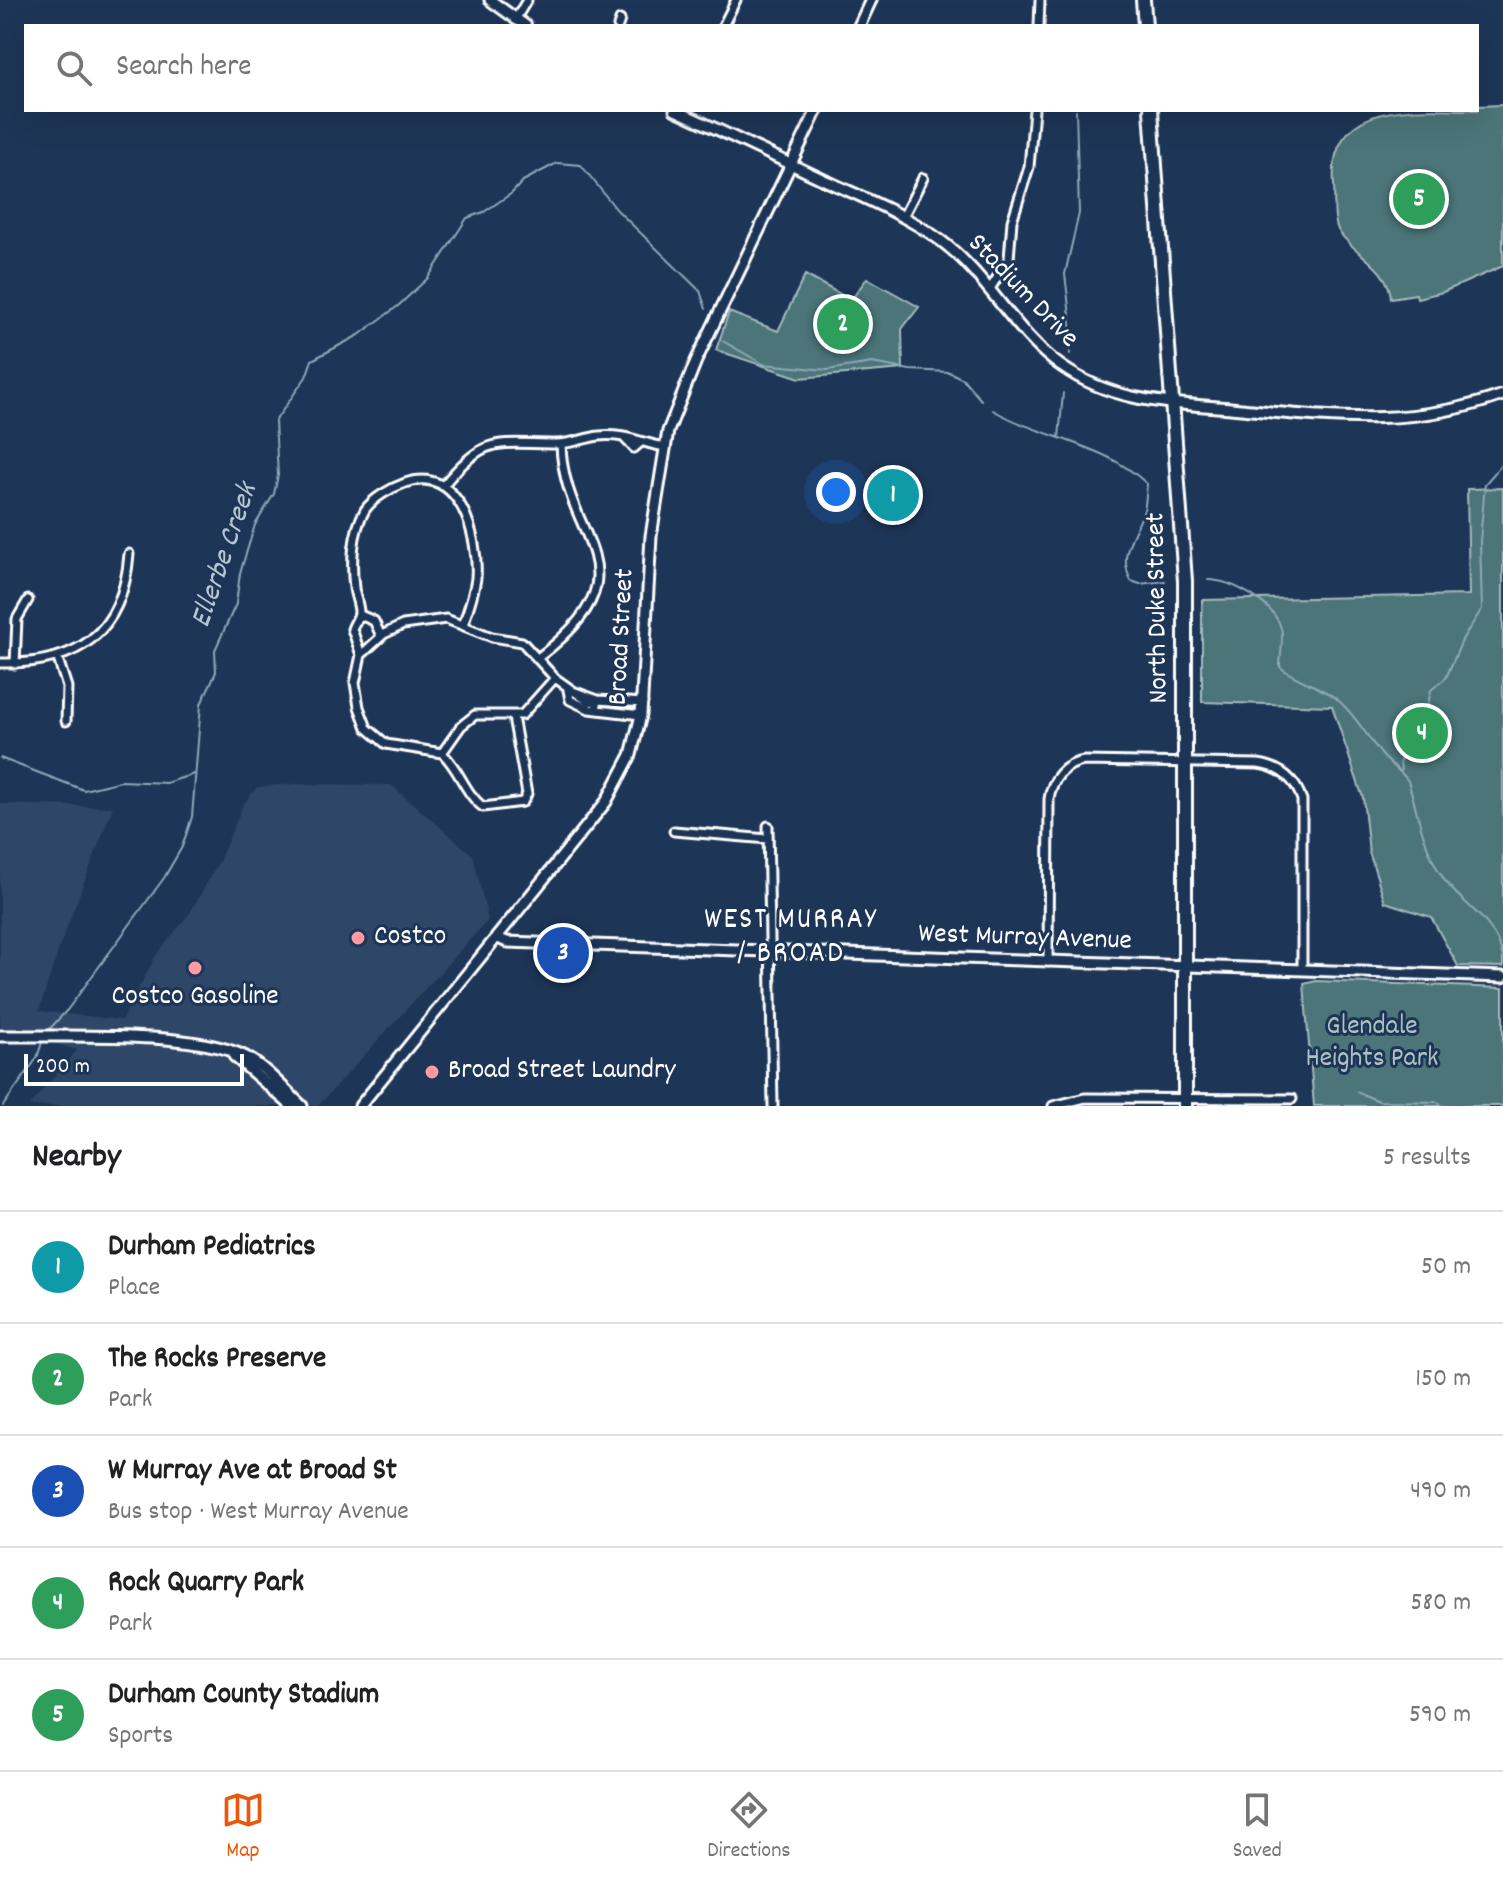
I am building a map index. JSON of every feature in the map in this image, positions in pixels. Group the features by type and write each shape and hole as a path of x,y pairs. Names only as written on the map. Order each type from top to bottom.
{"highway":[{"path":"1143,0 1145,24"},
{"name":"North Duke Street","path":"1151,112 1185,581 1185,1103"}],"street":[{"path":"490,0 522,24"},
{"path":"515,20 527,0"},
{"path":"724,24 736,0"},
{"path":"860,24 871,0"},
{"path":"1039,24 1040,0"},
{"name":"Stadium Drive","path":"682,112 903,217 949,247 990,289 1021,331 1068,371 1111,391 1174,405 1378,420 1441,413 1503,395"},
{"name":"Broad Street","path":"360,1106 614,791 631,755 643,703 651,536 664,447 681,395 708,334 816,112"},
{"path":"990,289 1009,259 1012,221 1029,167 1034,112"},
{"path":"903,217 923,178"},
{"path":"443,486 471,455 491,445 516,440 561,444 600,436 664,447"},
{"path":"539,657 562,639 584,615 596,578 592,542 564,476 561,444"},
{"path":"463,625 476,580 475,547 460,504 443,486 427,481 407,483 368,507 361,520 353,562 360,615 352,629 361,655 355,691 364,720 373,736 399,747 442,753 454,765 475,801 483,807 523,802 527,794 513,717"},
{"path":"0,663 58,659 89,641 111,619 126,586 129,554"},
{"path":"15,664 17,619 28,600"},
{"path":"360,615 374,621 381,636"},
{"path":"361,655 381,636 422,620 446,619 492,637 522,642 568,690 597,704 641,715"},
{"path":"58,659 67,687 66,721"},
{"path":"442,753 461,726 475,715 513,717 527,711 555,678"},
{"path":"568,690 570,700 584,704 643,703"},
{"path":"1048,962 1049,799 1056,777 1071,765 1084,761 1185,763 1270,766 1296,784 1304,813 1302,970"},
{"path":"768,826 773,1106"},
{"path":"674,831 768,839"},
{"name":"West Murray Avenue","path":"498,938 507,942 1503,977"},
{"path":"0,1036 180,1040 245,1057 302,1106"},
{"path":"230,1053 292,1106"},
{"path":"1053,1106 1085,1098 1185,1103 1292,1099"}],"shaded area":[{"path":"295,784 391,785 473,855 488,920 318,1106 29,1106 77,1050 0,1027 0,804 113,807 59,948 39,1011 122,1020 156,955 190,913 219,861 243,805 257,787"}],"green space":[{"path":"1503,105 1503,266 1443,292 1417,298 1416,294 1391,298 1389,287 1378,270 1337,229 1334,210 1336,156 1345,136 1361,122 1381,114 1479,112 1479,106"},
{"path":"805,275 851,300 867,278 919,307 902,329 903,369 800,378 716,350 729,312 778,331"},
{"path":"1503,488 1503,967 1458,966 1431,917 1385,902 1369,852 1363,798 1332,706 1202,702 1202,600 1469,595 1467,489"},
{"name":"Glendale Heights Park","path":"1316,981 1503,988 1503,1106 1314,1106 1304,984"}],"waterway":[{"path":"1070,354 1071,324 1065,274 1079,213 1076,112"},
{"name":"Ellerbe Creek","path":"46,1033 68,1009 164,878 182,847 192,817 201,704 216,672 215,650 236,604 240,573 255,525 274,494 278,475 275,421 306,377 312,360 359,335 398,306 428,278 467,218 484,212 512,193 523,181 557,163 581,165 617,210 700,291 706,309"},
{"name":"Ellerbe Creek","path":"721,340 763,364 827,370 872,363 910,370 949,372 963,379 981,400"},
{"path":"1059,438 1063,393"},
{"name":"Ellerbe Creek","path":"993,410 1112,459 1147,484 1144,510 1127,553 1127,571 1131,581 1140,584 1165,581"},
{"path":"1401,770 1400,760 1421,739 1431,690 1446,678 1463,638 1482,609 1480,541 1485,484 1503,463"},
{"name":"Ellerbe Creek","path":"1208,580 1239,589 1270,610 1282,632 1280,667 1339,701 1382,755 1405,777 1424,838 1438,870 1491,930 1503,957"},
{"path":"0,758 84,790 121,781 166,783 194,774"},
{"name":"Ellerbe Creek","path":"3,1106 37,1058 43,1039"},
{"path":"1357,1092 1379,1101 1437,1102 1443,1106"}],"place":[{"name":"Durham County Stadium","path":"1419,199"},
{"name":"The Rocks Preserve","path":"843,324"},
{"name":"Durham Pediatrics","path":"893,495"},
{"name":"Rock Quarry Park","path":"1422,733"},
{"name":"Costco","path":"358,938"},
{"name":"W Murray Ave at Broad St","path":"563,953"},
{"name":"Costco Gasoline","path":"195,968"},
{"name":"Broad Street Laundry","path":"432,1072"}],"district":[{"name":"WEST MURRAY / BROAD","path":"791,938"}]}
